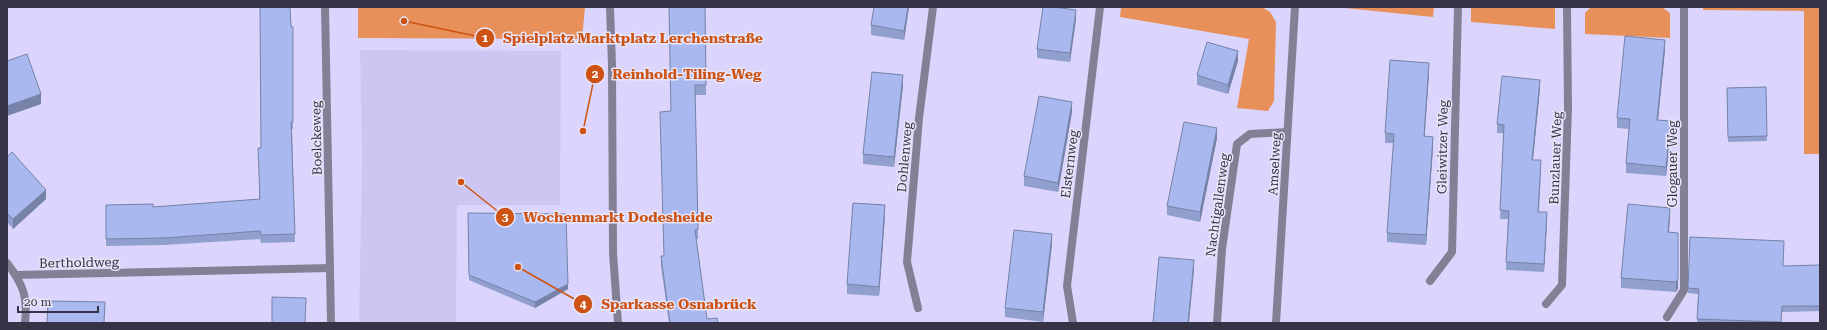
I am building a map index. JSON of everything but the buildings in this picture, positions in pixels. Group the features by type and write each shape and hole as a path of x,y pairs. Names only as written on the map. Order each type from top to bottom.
{"street":[{"name":"Boelckeweg","path":"325,7 331,323"},
{"path":"610,7 612,65 613,253 618,323"},
{"name":"Dohlenweg","path":"918,308 907,262 920,118 933,7"},
{"name":"Elsternweg","path":"1073,323 1067,286 1100,7"},
{"name":"Amselweg","path":"1276,323 1295,7"},
{"name":"Gleiwitzer Weg","path":"1430,281 1452,252 1458,7"},
{"name":"Bunzlauer Weg","path":"1546,304 1562,284 1568,108 1567,7"},
{"name":"Glogauer Weg","path":"1667,317 1684,290 1684,7"},
{"name":"Nachtigallenweg","path":"1217,323 1222,249 1238,144 1250,134 1287,132"},
{"path":"7,263 16,275 24,290 26,308 25,323"},
{"name":"Bertholdweg","path":"16,275 330,268"}],"shaded area":[{"path":"358,7 585,7 582,39 358,38"},
{"path":"1121,7 1262,7 1270,12 1276,22 1274,101 1268,111 1237,108 1249,39 1120,17"},
{"path":"1335,7 1434,7 1433,17"},
{"path":"1471,7 1555,7 1555,29 1471,22"},
{"path":"1591,7 1662,7 1670,13 1670,38 1585,34 1585,13"},
{"path":"1703,7 1820,7 1820,154 1804,154 1804,11 1703,10"},
{"path":"360,50 561,51 560,205 457,205 456,323 359,323 362,160"}],"place":[{"name":"Spielplatz Marktplatz Lerchenstraße","path":"404,21"},
{"name":"Reinhold-Tiling-Weg","path":"583,131"},
{"name":"Wochenmarkt Dodesheide","path":"461,182"},
{"name":"Sparkasse Osnabrück","path":"518,267"}]}
